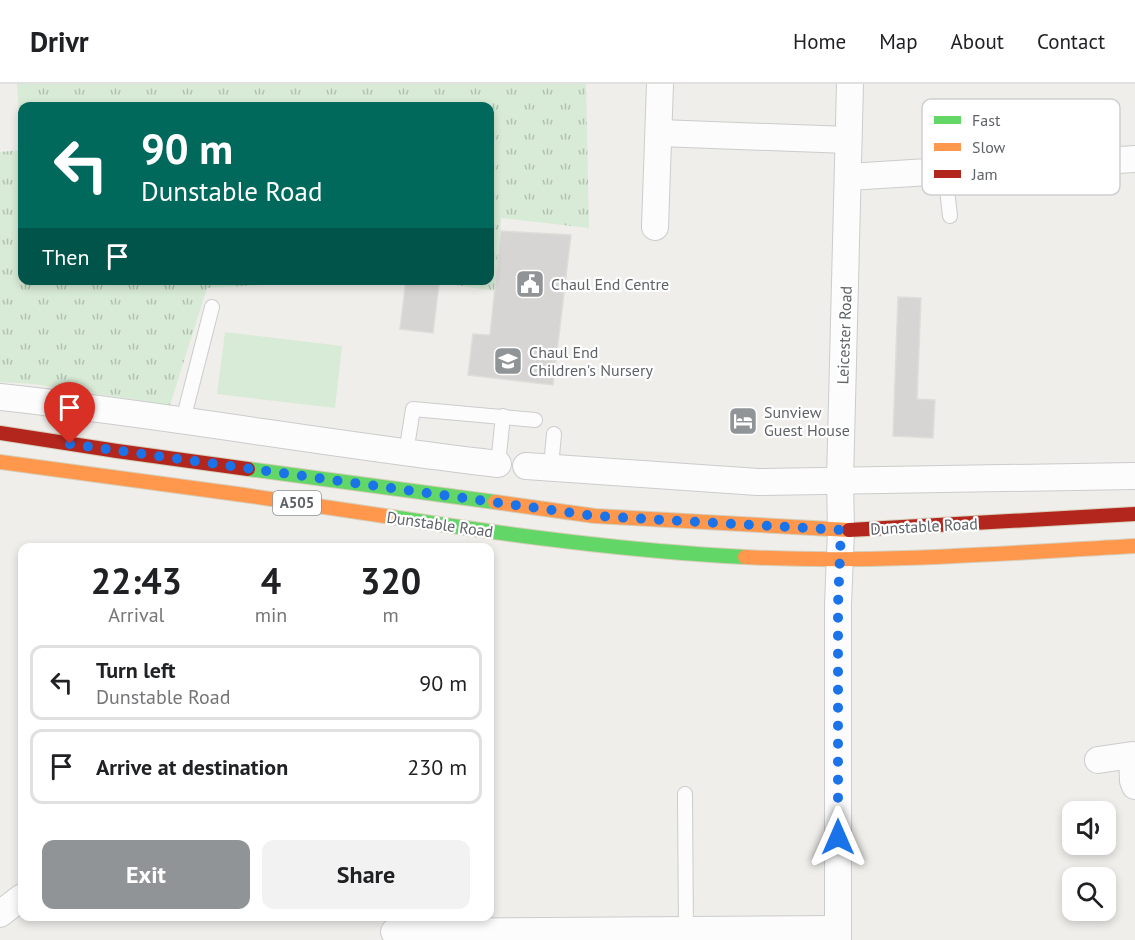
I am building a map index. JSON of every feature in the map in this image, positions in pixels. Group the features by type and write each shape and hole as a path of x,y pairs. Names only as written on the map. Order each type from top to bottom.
{"main road":[{"name":"Dunstable Road","path":"0,433 595,516 841,530 1135,514"},
{"name":"Dunstable Road","path":"0,462 289,501 438,525 586,544 700,555 839,559 978,555 1135,546"}],"street":[{"path":"655,227 660,84"},
{"name":"Leicester Road","path":"838,935 840,481 850,84"},
{"path":"658,133 848,140"},
{"path":"1120,160 1135,159"},
{"path":"849,177 922,172"},
{"path":"0,397 84,406 406,453 498,464"},
{"path":"539,467 758,482 1135,476"},
{"path":"1098,760 1132,755 1132,780 1135,786"},
{"path":"0,914 18,900"},
{"path":"394,932 838,935"}],"lane":[{"path":"948,195 950,216"},
{"path":"183,420 212,307"},
{"path":"406,453 413,409 535,420"},
{"path":"498,464 503,416"},
{"path":"539,467 554,434"},
{"path":"685,794 686,935"}],"green space":[{"path":"17,84 586,84 589,228 501,218 495,291 456,285 494,285 494,102 18,102"},
{"path":"18,150 18,285 261,285 207,288 170,405 33,384 0,382 0,152"},
{"path":"225,332 342,346 335,408 217,394"}],"building":[{"name":"Chaul End Centre","path":"501,231 571,235 553,385 468,375 473,334 490,335"},
{"path":"405,285 439,285 433,333 400,329"},
{"path":"898,297 921,298 917,399 935,400 933,438 893,436"}],"traffic: fast":[{"path":"248,469 495,502"},
{"path":"392,517 568,542 745,557"}],"traffic: slow":[{"path":"0,462 392,517"},
{"path":"495,502 595,516 849,530"},
{"path":"745,557 892,558 1135,546"}],"traffic: jam":[{"path":"0,433 248,469"},
{"path":"849,530 1135,514"}],"place":[{"name":"Chaul End Centre","path":"530,284"},
{"name":"Chaul End Children's Nursery","path":"508,361"},
{"name":"Sunview Guest House","path":"743,421"}],"route":[{"path":"70,444 595,516 841,530 838,605 838,837"}]}
